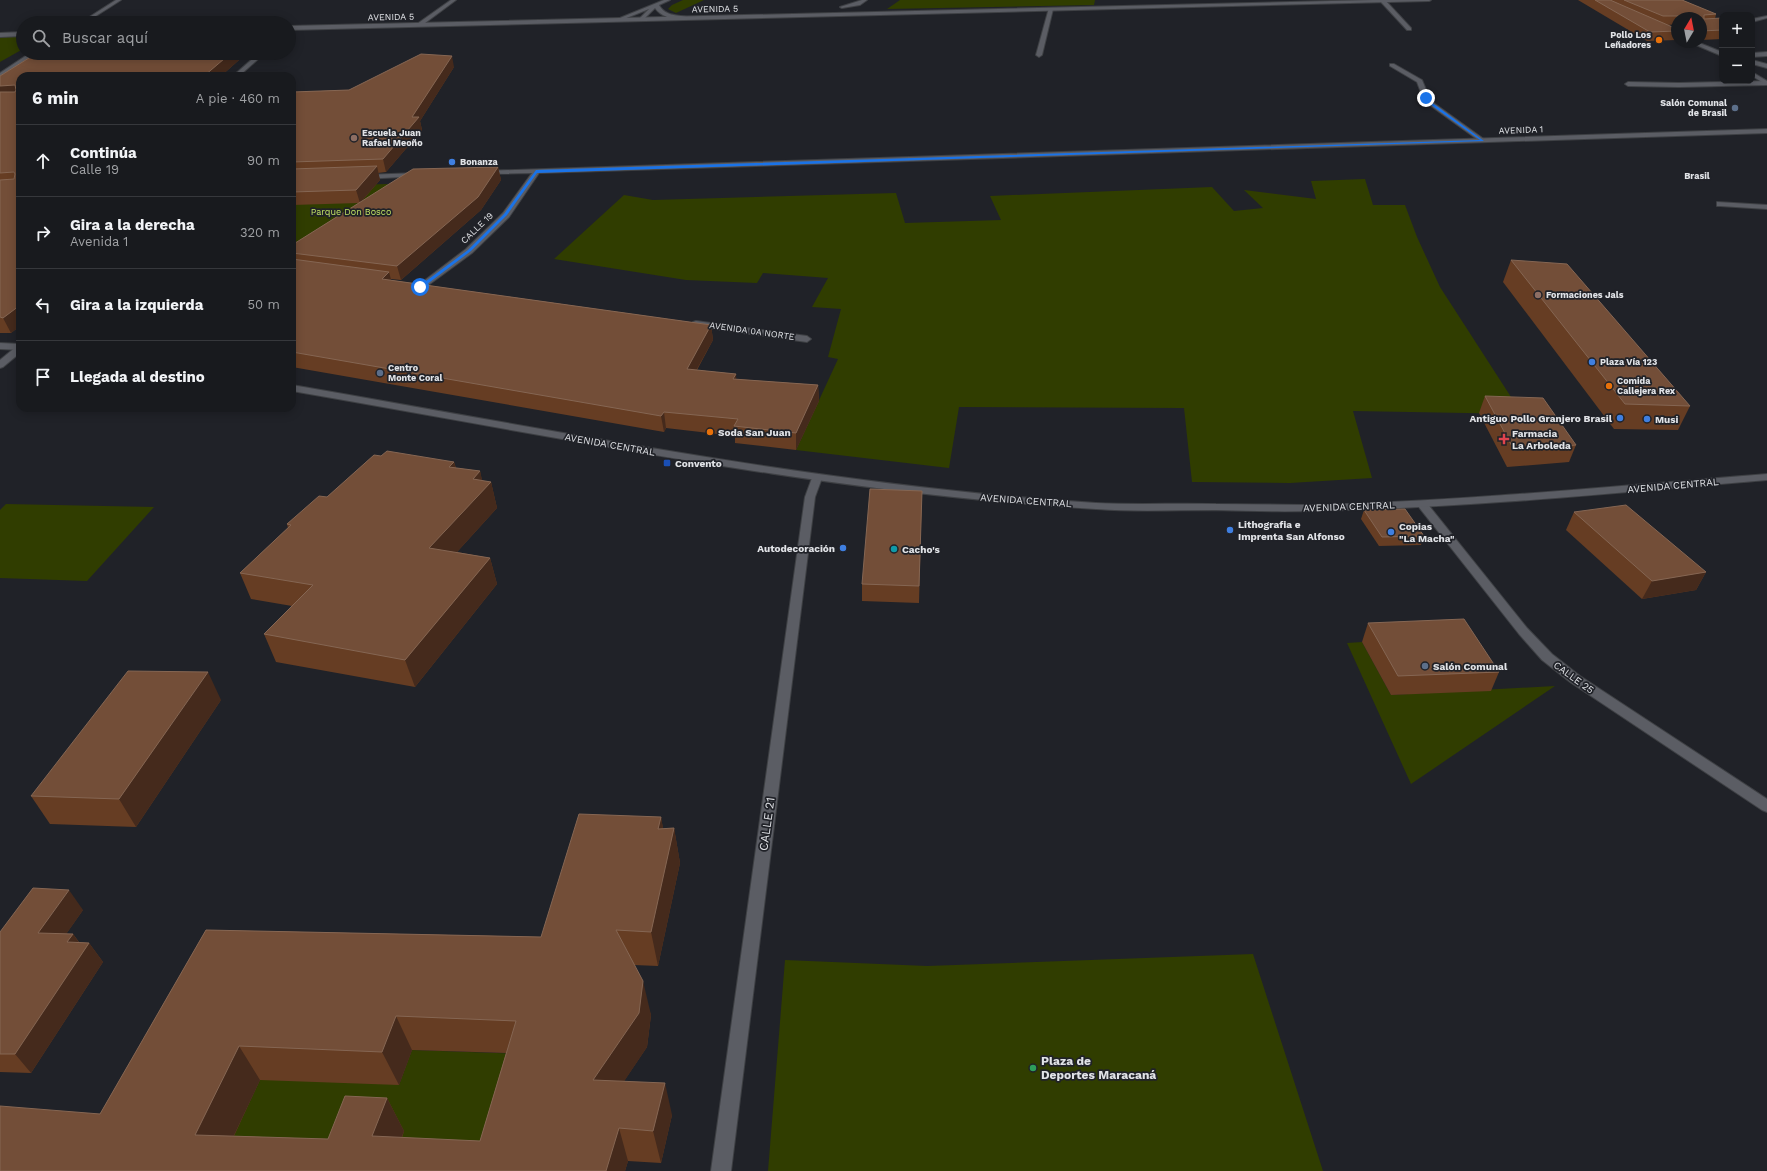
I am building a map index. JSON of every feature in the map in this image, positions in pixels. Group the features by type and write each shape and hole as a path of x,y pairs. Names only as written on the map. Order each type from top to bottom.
{"street":[{"path":"93,16 119,0"},
{"path":"419,25 454,0"},
{"path":"617,20 668,0"},
{"path":"858,0 842,7 858,4 865,0"},
{"name":"AVENIDA 5","path":"296,28 1429,0"},
{"path":"1383,1 1409,29"},
{"path":"656,5 658,10 664,14 685,18"},
{"path":"640,19 656,5"},
{"path":"1039,55 1051,9"},
{"path":"1755,20 1767,17"},
{"path":"0,35 16,34"},
{"path":"1706,48 1719,54"},
{"path":"1755,54 1767,54"},
{"path":"0,75 23,60"},
{"path":"241,72 254,60"},
{"path":"1755,63 1767,66"},
{"path":"1392,65 1420,81 1426,98 1432,104 1483,140"},
{"path":"1755,76 1767,83"},
{"path":"1628,84 1679,85 1767,83"},
{"name":"AVENIDA 1","path":"473,174 1767,131"},
{"name":"CALLE 19","path":"436,289 417,287 469,251 506,215 536,172"},
{"path":"355,177 426,175"},
{"path":"1720,204 1767,207"},
{"name":"AVENIDA 0A NORTE","path":"688,323 807,339"},
{"path":"0,346 16,347"},
{"path":"0,366 16,351"},
{"name":"AVENIDA CENTRAL","path":"296,389 624,447 817,478 978,497 1100,506 1311,508 1422,504 1767,477"},
{"name":"CALLE 21","path":"721,1171 809,504 817,478"},
{"name":"CALLE 25","path":"1422,504 1523,631 1547,657 1575,679 1767,806"}],"green space":[{"path":"683,0 704,0 676,13 668,9 672,5"},
{"path":"900,0 1095,0 1094,5 887,9"},
{"path":"0,37 16,37 16,53 0,62"},
{"path":"1365,179 1373,205 1405,205 1417,237 1440,287 1522,414 1353,411 1372,478 1290,483 1192,482 1184,408 959,407 949,468 796,450 838,359 828,357 841,309 812,307 828,278 763,273 757,283 686,280 554,259 624,195 653,200 896,193 905,223 1001,220 990,196 1212,187 1234,211 1263,208 1244,190 1316,199 1311,181"},
{"name":"Parque Don Bosco","path":"388,184 374,207 296,256 296,203 342,185"},
{"path":"6,504 154,507 87,581 0,578 0,510"},
{"path":"1362,642 1391,695 1555,686 1411,784 1347,643"},
{"name":"Plaza de Deportes Maracaná","path":"1253,954 1323,1171 768,1171 785,960 927,966"},
{"path":"277,1044 399,1085 412,1050 527,1054 494,1171 217,1171"}],"building":[{"path":"1595,0 1610,0 1671,26 1671,31 1650,32"},
{"path":"1624,0 1682,0 1716,14 1707,15 1707,12 1671,12 1671,16 1663,16"},
{"path":"1719,18 1719,30 1707,31 1707,19"},
{"name":"Escuela Juan Rafael Meoño","path":"421,54 452,56 412,117 419,117 383,159 296,162 296,92 349,90"},
{"path":"26,60 223,60 209,72 16,72 16,90 15,85 0,86 0,76"},
{"path":"16,90 16,308 3,318 0,317 0,180 14,179 15,174 14,172 0,173 0,92 15,92"},
{"path":"377,166 356,190 296,192 296,169"},
{"path":"498,167 478,197 397,266 296,253 296,242 413,169"},
{"path":"296,260 389,272 382,279 711,325 687,369 736,374 733,379 818,385 796,433 734,426 738,419 664,412 661,416 296,353"},
{"path":"1511,260 1567,264 1690,406 1625,404"},
{"path":"1485,396 1543,398 1576,445 1514,450"},
{"path":"387,451 454,462 449,467 480,471 473,479 491,482 429,548 490,558 405,660 264,634 313,585 240,573 291,525 287,524 319,496 327,497 374,455 381,456"},
{"name":"Cacho's","path":"870,489 922,491 919,586 862,584"},
{"path":"1626,505 1706,572 1652,581 1574,512"},
{"path":"1405,509 1424,536 1382,537 1364,510"},
{"path":"1464,619 1499,672 1398,676 1368,623"},
{"path":"128,671 208,672 119,799 31,796"},
{"path":"579,814 661,817 658,829 674,828 651,932 616,930 643,981 639,1013 593,1080 665,1083 653,1131 619,1128 606,1171 0,1171 0,1106 100,1114 206,930 541,937","holes":["396,1016 516,1021 480,1141 372,1136 387,1098 345,1096 328,1139 195,1135 239,1046 382,1052"]},
{"path":"33,888 69,890 38,933 73,934 67,942 89,943 15,1054 0,1054 0,932"}],"place":[{"name":"Pollo Los Leñadores","path":"1659,40"},
{"name":"Salón Comunal de Brasil","path":"1735,108"},
{"name":"Escuela Juan Rafael Meoño","path":"354,138"},
{"name":"Bonanza","path":"452,162"},
{"name":"Formaciones Jals","path":"1538,295"},
{"name":"Plaza Vía 123","path":"1592,362"},
{"name":"Centro Monte Coral","path":"380,373"},
{"name":"Comida Callejera Rex","path":"1609,386"},
{"name":"Antiguo Pollo Granjero Brasil","path":"1620,418"},
{"name":"Musi","path":"1647,419"},
{"name":"Soda San Juan","path":"710,432"},
{"name":"Farmacia La Arboleda","path":"1504,439"},
{"name":"Convento","path":"667,463"},
{"name":"Lithografia e Imprenta San Alfonso","path":"1230,530"},
{"name":"Copias \"La Macha\"","path":"1391,532"},
{"name":"Autodecoración","path":"843,548"},
{"name":"Cacho's","path":"894,549"},
{"name":"Salón Comunal","path":"1425,666"},
{"name":"Plaza de Deportes Maracaná","path":"1033,1068"}],"district":[{"name":"Brasil","path":"1697,176"}],"route":[{"path":"420,287 469,251 506,215 536,172 1483,140 1432,104 1426,98"}]}
